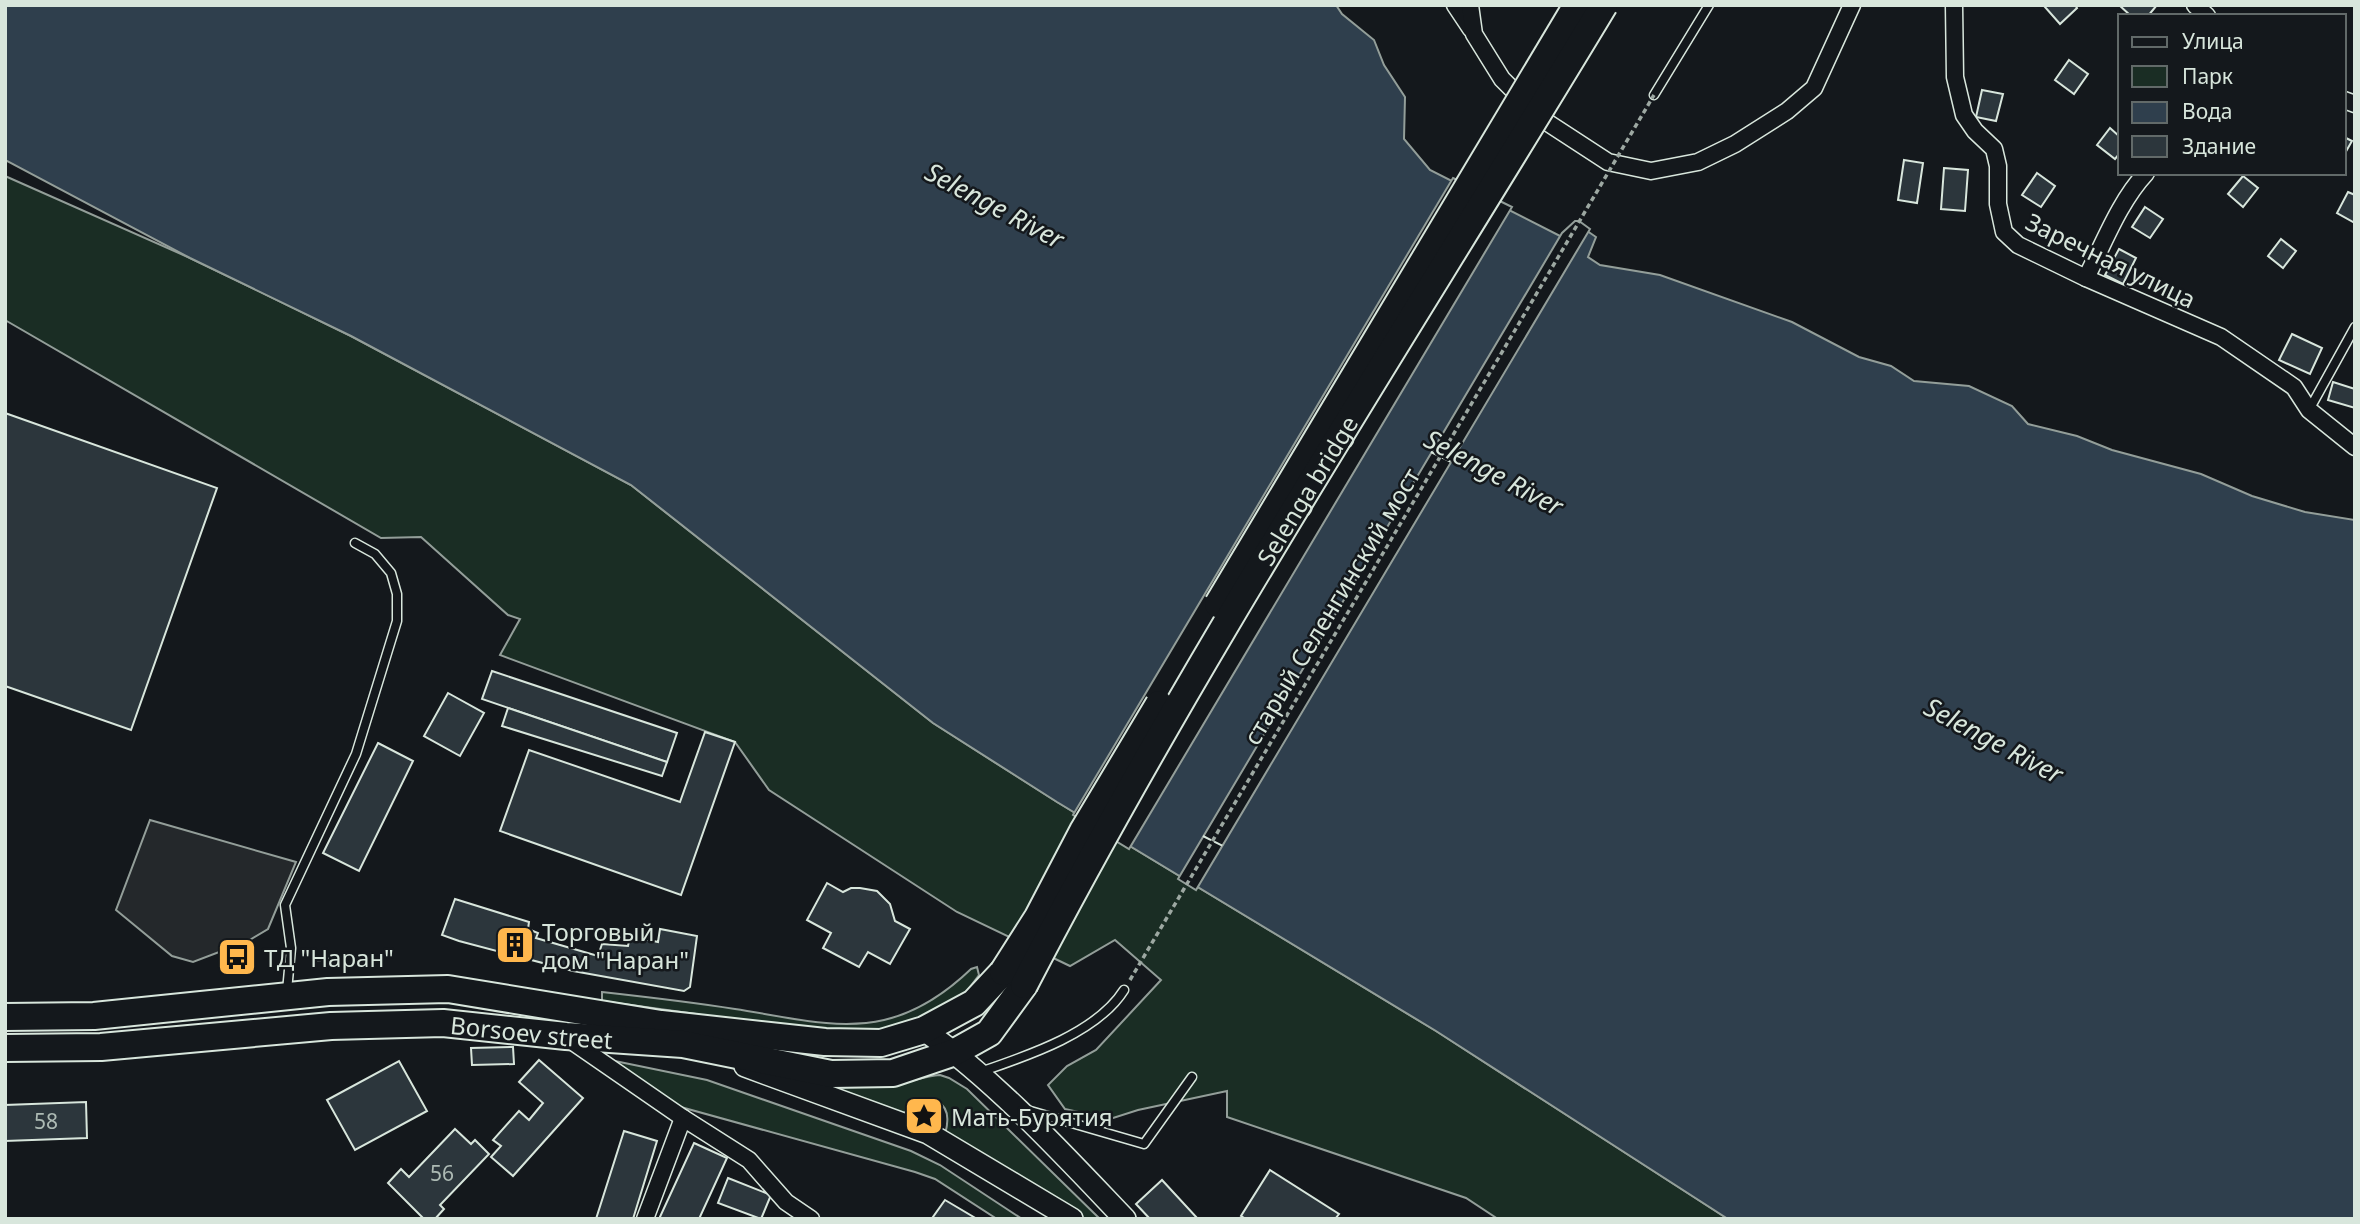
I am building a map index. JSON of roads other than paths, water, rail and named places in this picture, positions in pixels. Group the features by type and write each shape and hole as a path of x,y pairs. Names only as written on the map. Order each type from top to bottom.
{"main road":[{"name":"Selenga bridge","path":"1014,978 1038,917 1090,820 1389,315 1455,211 1577,5"},
{"name":"Selenga bridge","path":"1014,978 1104,835 1196,674 1604,5"},
{"name":"Borsoev street","path":"5,1017 94,1016 328,992 448,989 662,1024 825,1042 881,1043 924,1030 1014,978"},
{"name":"Borsoev street","path":"5,1048 101,1047 331,1026 443,1023 566,1036 683,1044 831,1074 893,1073 955,1052 989,1033 1014,978"}],"street":[{"path":"1455,5 1502,79 1542,118 1608,162 1651,171 1698,162 1735,144 1787,111 1814,88 1853,5"},
{"path":"1470,5 1474,34"},
{"name":"Заречная улица","path":"1954,5 1955,77 1964,115 1975,131 1994,149 1998,166 1998,204 2004,232 2018,245 2085,278 2221,337 2294,387 2309,410 2355,447"},
{"path":"2085,278 2120,211 2144,175"},
{"path":"924,1030 955,1052 1017,1107 1125,1219"},
{"path":"979,1073 980,1055 989,1033"},
{"path":"566,1036 748,1160 786,1202 811,1219"},
{"path":"683,1044 928,1133 1072,1219"},
{"path":"645,1219 683,1118"}],"lane":[{"path":"1654,95 1709,5"},
{"path":"2309,410 2355,327"},
{"path":"287,997 291,948 285,905 356,754 397,621 397,594 390,573 375,554 355,542"},
{"path":"979,1073 1021,1058 1099,1019 1115,1004 1124,990"},
{"path":"1017,1107 1144,1144 1192,1077"}],"water":[{"name":"Selenge River","path":"5,5 1336,5 1342,14 1374,40 1384,65 1405,97 1404,139 1430,170 1562,237 1577,224 1596,237 1588,257 1600,265 1660,275 1792,322 1859,357 1891,366 1914,381 1969,386 2012,406 2028,424 2201,474 2252,496 2305,512 2355,520 2355,1219 1728,1219 1436,1031 1057,802 933,723 631,485 351,336 190,258 5,160"}],"place":[{"name":"Торговый дом \"Наран\"","path":"515,945"},
{"name":"ТД \"Наран\"","path":"237,957"},
{"name":"Мать-Бурятия","path":"924,1116"}]}
